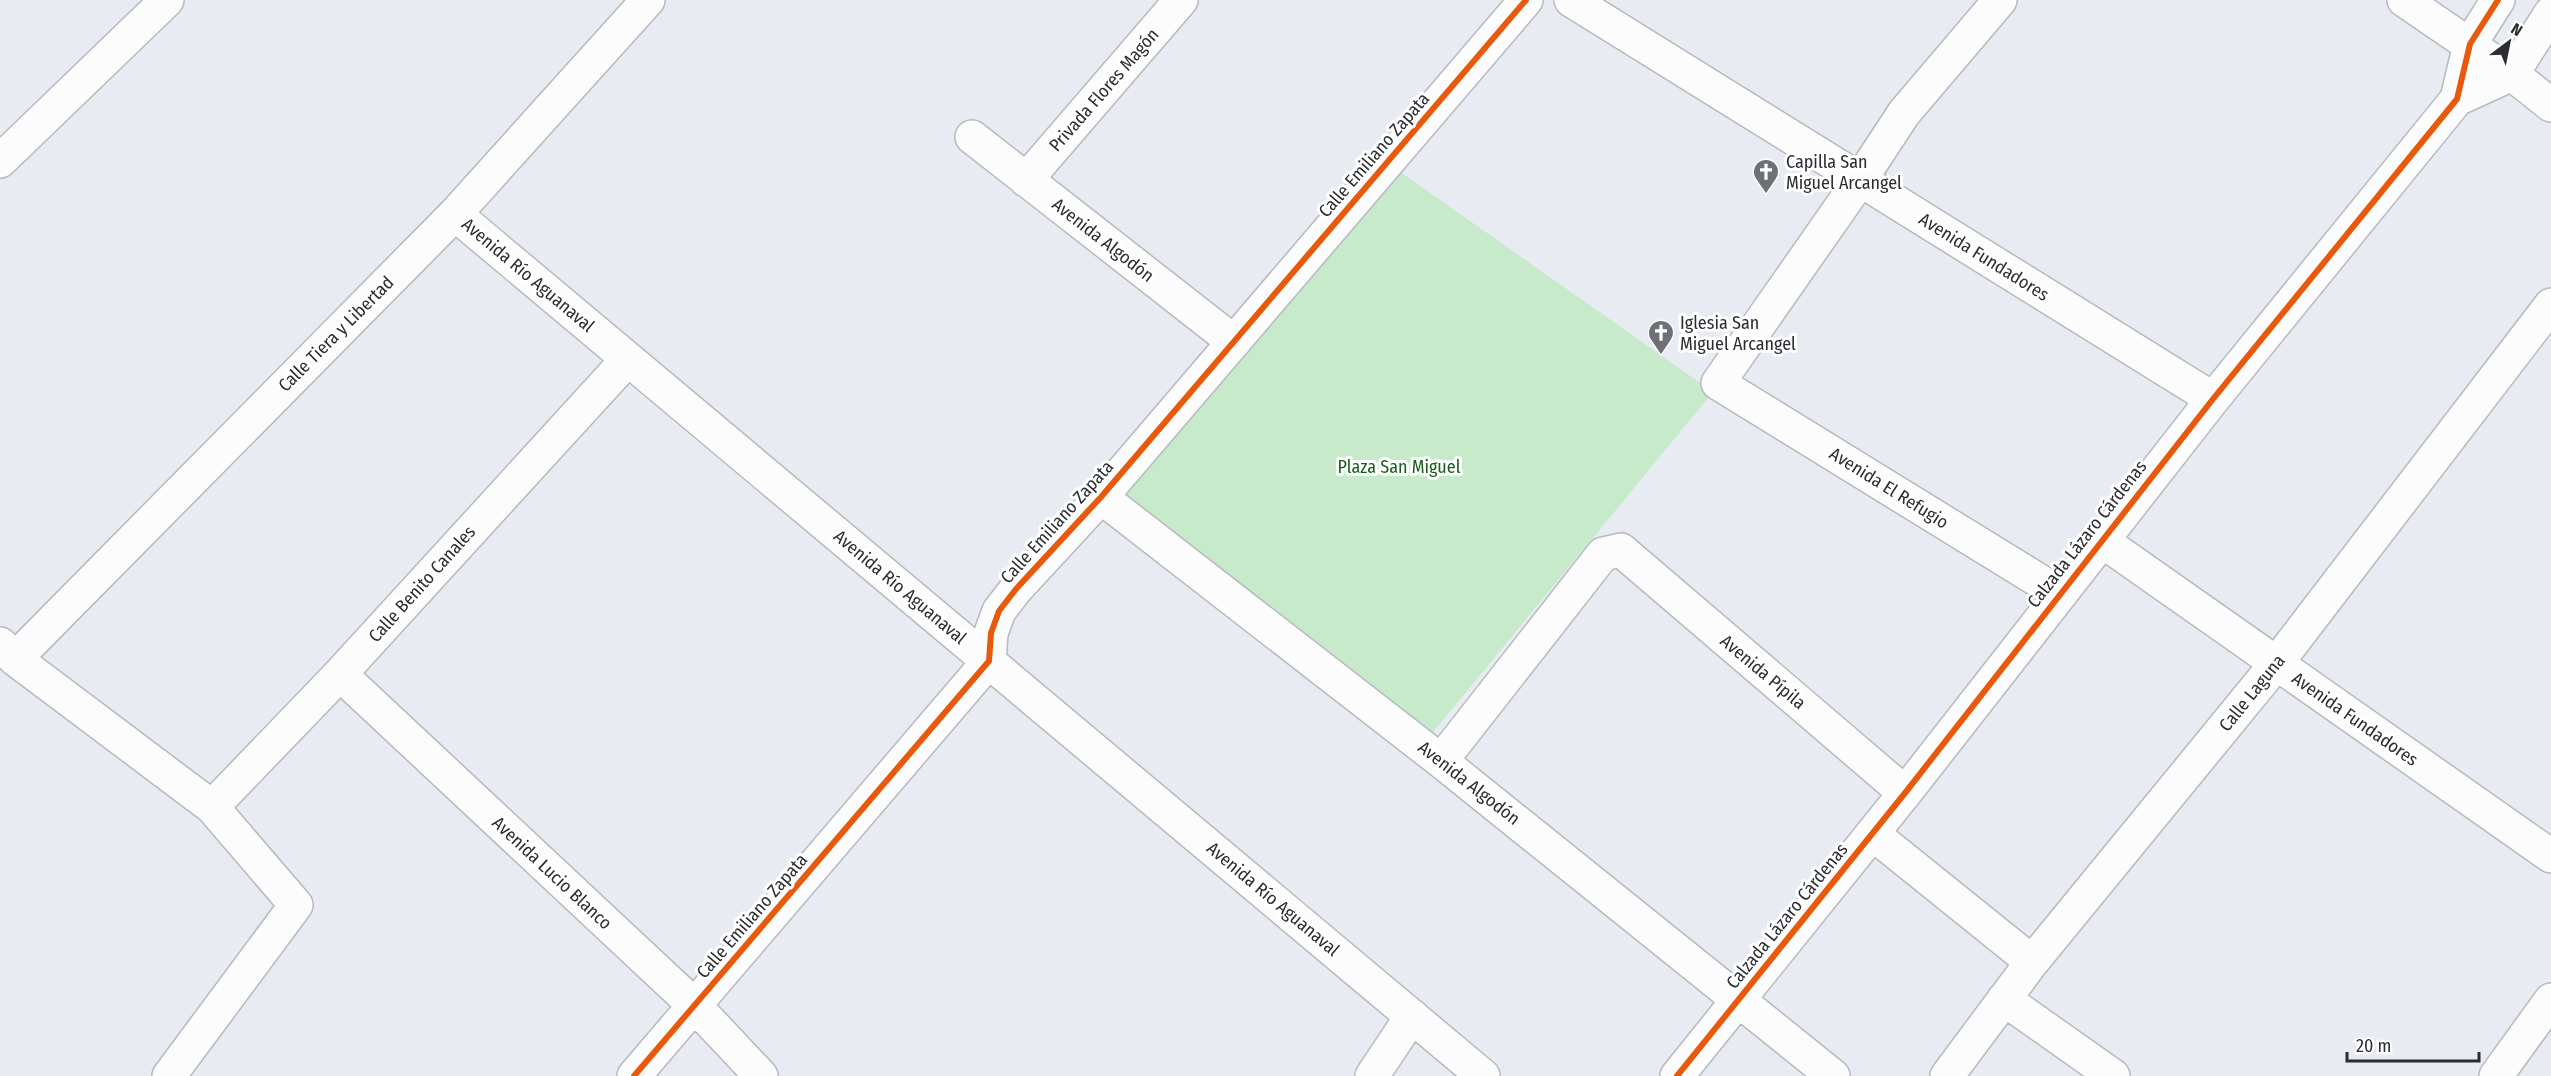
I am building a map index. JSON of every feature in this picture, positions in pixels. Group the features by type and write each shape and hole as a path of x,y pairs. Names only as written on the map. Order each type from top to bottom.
{"street":[{"path":"0,161 167,0"},
{"name":"Calle Tiera y Libertad","path":"7,651 456,214 648,0"},
{"name":"Privada Flores Magón","path":"1026,180 1181,0"},
{"name":"Calle Emiliano Zapata","path":"634,1076 989,661 991,633 999,611 1016,589 1101,497 1526,0"},
{"name":"Avenida Fundadores","path":"1571,0 2213,399"},
{"path":"1860,180 1904,113 2000,0"},
{"path":"2404,0 2470,44 2551,105"},
{"name":"Calzada Lázaro Cárdenas","path":"1677,1076 1873,834 2059,593 2213,399 2457,99 2470,44 2498,0"},
{"path":"2512,74 2551,13"},
{"name":"Calzada Lázaro Cárdenas","path":"2457,99 2512,74"},
{"name":"Avenida Algodón","path":"972,137 1234,342"},
{"name":"Avenida El Refugio","path":"1860,180 1718,383 2059,593"},
{"name":"Avenida Río Aguanaval","path":"456,214 1483,1076"},
{"name":"Calle Laguna","path":"1947,1076 2032,962 2276,664 2551,305"},
{"name":"Calle Benito Canales","path":"212,807 340,674 628,358"},
{"name":"Avenida Algodón","path":"1101,497 1442,760 1833,1076"},
{"name":"Avenida Fundadores","path":"2101,540 2551,856"},
{"name":"Avenida Pípila","path":"1442,760 1603,554 1621,550 1905,793"},
{"path":"7,651 212,807 296,905 169,1076"},
{"name":"Avenida Lucio Blanco","path":"340,674 694,1006 761,1076"},
{"path":"1873,834 2032,962"},
{"path":"2004,999 2113,1076"},
{"path":"2496,1076 2551,1000"},
{"path":"1372,1076 1412,1016"}],"green space":[{"name":"Plaza San Miguel","path":"1399,171 1713,392 1429,737 1116,495"}],"cycle path":[{"path":"634,1076 989,661 991,633 999,611 1016,589 1101,497 1526,0"},
{"path":"1677,1076 1905,793 2213,399 2457,99 2470,44 2498,0"}],"place":[{"name":"Capilla San Miguel Arcangel","path":"1766,195"},
{"name":"Iglesia San Miguel Arcangel","path":"1661,356"}]}
